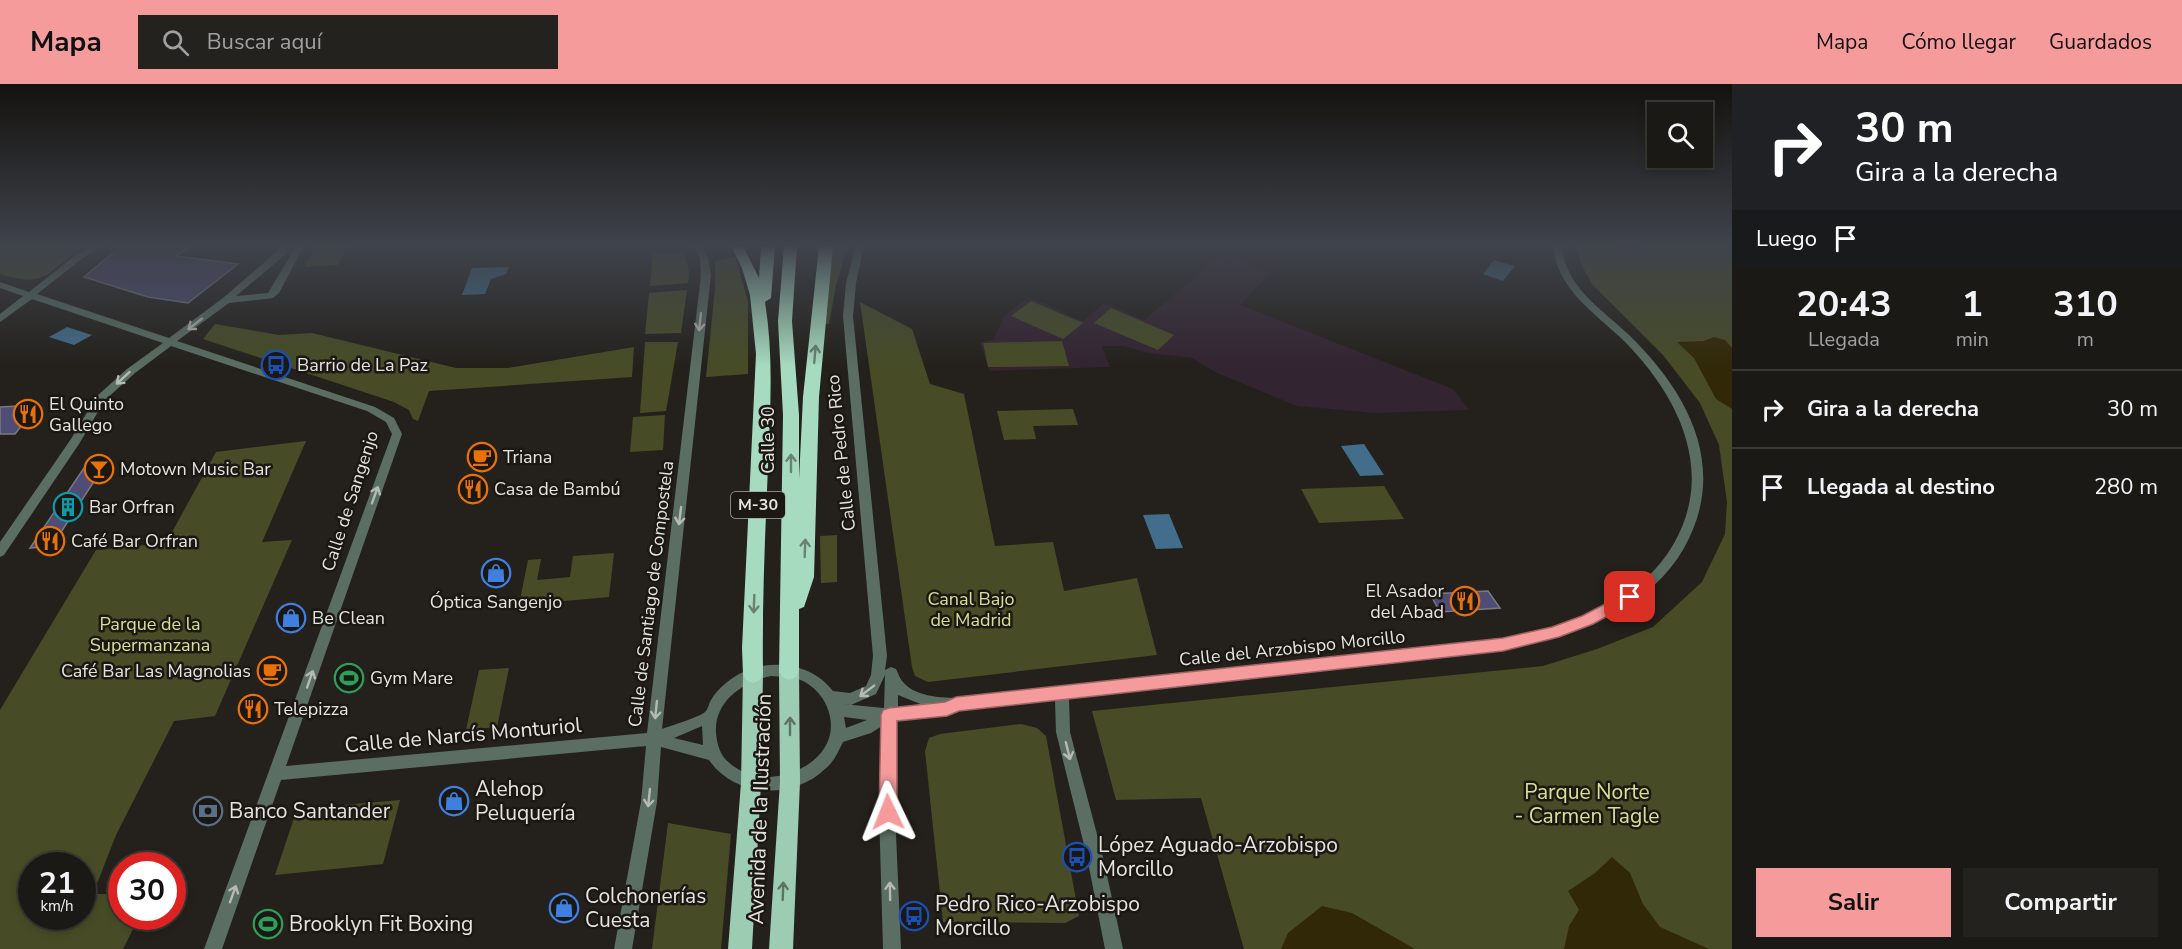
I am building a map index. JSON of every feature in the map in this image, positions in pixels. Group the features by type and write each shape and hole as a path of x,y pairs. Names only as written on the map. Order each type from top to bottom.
{"highway":[{"path":"754,286 763,336"},
{"name":"M-30","path":"753,674 766,286"},
{"name":"Calle 30","path":"787,286 785,321 791,415 789,671"},
{"path":"791,415 799,286"},
{"path":"790,626 804,577 811,397 822,286"},
{"name":"Avenida de la Ilustración","path":"781,949 790,782 789,671"},
{"name":"Avenida de la Ilustración","path":"740,949 752,783 753,674"}],"street":[{"name":"Calle de Sangenjo","path":"4,286 378,412 390,420 397,434 213,949"},
{"path":"0,319 41,286"},
{"path":"0,552 75,441 101,398 131,371 242,286"},
{"path":"226,300 270,296 276,286"},
{"name":"Calle de Santiago de Compostela","path":"623,949 649,802 653,740 705,286"},
{"name":"Calle de Pedro Rico","path":"833,703 851,699 871,690 878,675 880,656 848,316 851,286"},
{"name":"Calle del Arzobispo Morcillo","path":"891,674 897,686 907,694 956,704 1503,644 1554,633 1615,606 1644,587 1667,566 1692,523 1699,489 1692,436 1675,400 1660,377 1627,339 1590,305 1574,286"},
{"name":"Calle de Pedro Rico","path":"880,656 891,674"},
{"path":"771,670 789,671 807,676 833,703 837,737 827,756 811,772 790,782 769,785 752,783 733,775 720,765 712,754 708,736 709,717 718,699 734,684 753,674 771,670"},
{"path":"891,674 892,700 889,715 887,765 892,949"},
{"path":"1062,694 1063,732 1095,857 1113,949"},
{"name":"Calle del Arzobispo Morcillo","path":"833,703 858,715 889,715 947,709 956,704"},
{"path":"837,737 866,728 889,715"},
{"name":"Calle de Narcís Monturiol","path":"276,774 653,740 709,717"},
{"name":"Calle de Narcís Monturiol","path":"653,740 712,754"}],"shaded area":[{"path":"1184,286 1258,286 1240,305 1453,389 1469,410 1375,413 1297,406 1215,372 1192,358 1148,353 1124,346 1102,346 1110,367 989,371 980,342 993,340 1005,315 1029,297 1083,321 1104,303 1144,320"}],"green space":[{"path":"744,286 748,301 748,374 706,377 715,288"},
{"path":"828,286 836,286 829,324 824,324"},
{"name":"Parque Norte - Carmen Tagle","path":"1594,286 1732,286 1732,949 1244,949 1201,798 1116,800 1092,711 1543,666 1597,649 1653,627 1702,582 1725,534 1727,502 1719,445 1700,403 1663,355"},
{"path":"687,290 681,333 645,334 649,293"},
{"path":"1031,301 1083,323 1063,339 1011,316"},
{"name":"Canal Bajo de Madrid","path":"860,302 912,329 930,384 964,394 995,546 1053,542 1064,591 1137,578 1157,655 928,682 915,676"},
{"path":"1111,308 1174,335 1158,350 1094,323"},
{"path":"215,324 279,335 312,333 456,368 508,368 634,347 632,377 429,391 418,421 413,419 409,410 394,402 203,339"},
{"path":"1062,341 1069,366 988,367 983,343"},
{"path":"645,342 678,342 666,411 640,413"},
{"path":"1073,409 1078,425 1033,426 1036,439 1004,440 997,411"},
{"path":"665,415 663,450 630,452 633,417"},
{"name":"Parque de la Supermanzana","path":"306,441 262,542 292,540 215,716 174,721 116,835 96,886 96,852 18,852 18,930 96,930 96,894 108,894 108,930 132,930 123,949 0,949 0,710 96,550 166,543 216,452"},
{"path":"1384,486 1404,519 1319,523 1301,489"},
{"path":"837,535 837,582 821,583 820,536"},
{"path":"614,553 609,597 519,605 528,560 541,559 537,580 570,577 573,556"},
{"path":"509,668 497,727 466,730 479,670"},
{"path":"1021,724 1037,728 1046,736 1079,916 1065,923 943,922 925,751 929,738 940,734"},
{"path":"400,800 383,864 275,875 297,809"},
{"path":"668,823 731,834 721,949 652,949"}],"sand":[{"path":"1714,337 1725,340 1732,348 1732,409 1716,399 1694,358 1677,342 1704,341"},
{"path":"1612,857 1630,873 1643,904 1660,927 1709,949 1564,949 1569,926 1579,910 1568,891 1595,873"},
{"path":"1322,906 1352,913 1415,949 1281,949 1288,933"}],"water":[{"path":"465,286 488,286 485,294 462,295"},
{"path":"67,327 92,335 74,345 49,337"},
{"path":"1364,444 1384,475 1360,476 1341,446"},
{"path":"1169,514 1183,548 1156,549 1143,515"}],"building":[{"path":"114,286 209,286 188,303 148,297"},
{"path":"38,405 15,434 0,434 0,407"},
{"name":"Bar Orfran","path":"104,466 52,546 30,548 84,468"},
{"name":"El Asador del Abad","path":"1488,591 1500,608 1440,612 1430,594"}],"place":[{"name":"Barrio de La Paz","path":"276,365"},
{"name":"El Quinto Gallego","path":"28,414"},
{"name":"Triana","path":"482,457"},
{"name":"Motown Music Bar","path":"99,469"},
{"name":"Casa de Bambú","path":"473,489"},
{"name":"Bar Orfran","path":"68,507"},
{"name":"Café Bar Orfran","path":"50,541"},
{"name":"Óptica Sangenjo","path":"496,573"},
{"name":"El Asador del Abad","path":"1465,601"},
{"name":"Be Clean","path":"291,618"},
{"name":"Café Bar Las Magnolias","path":"272,671"},
{"name":"Gym Mare","path":"349,678"},
{"name":"Telepizza","path":"253,709"},
{"name":"Alehop Peluquería","path":"454,801"},
{"name":"Banco Santander","path":"208,811"},
{"name":"López Aguado-Arzobispo Morcillo","path":"1077,857"},
{"name":"Colchonerías Cuesta","path":"564,908"},
{"name":"Pedro Rico-Arzobispo Morcillo","path":"914,916"},
{"name":"Brooklyn Fit Boxing","path":"268,924"}],"route":[{"path":"888,812 889,715 947,709 956,704 1503,644 1554,633 1587,620 1630,597"}]}
